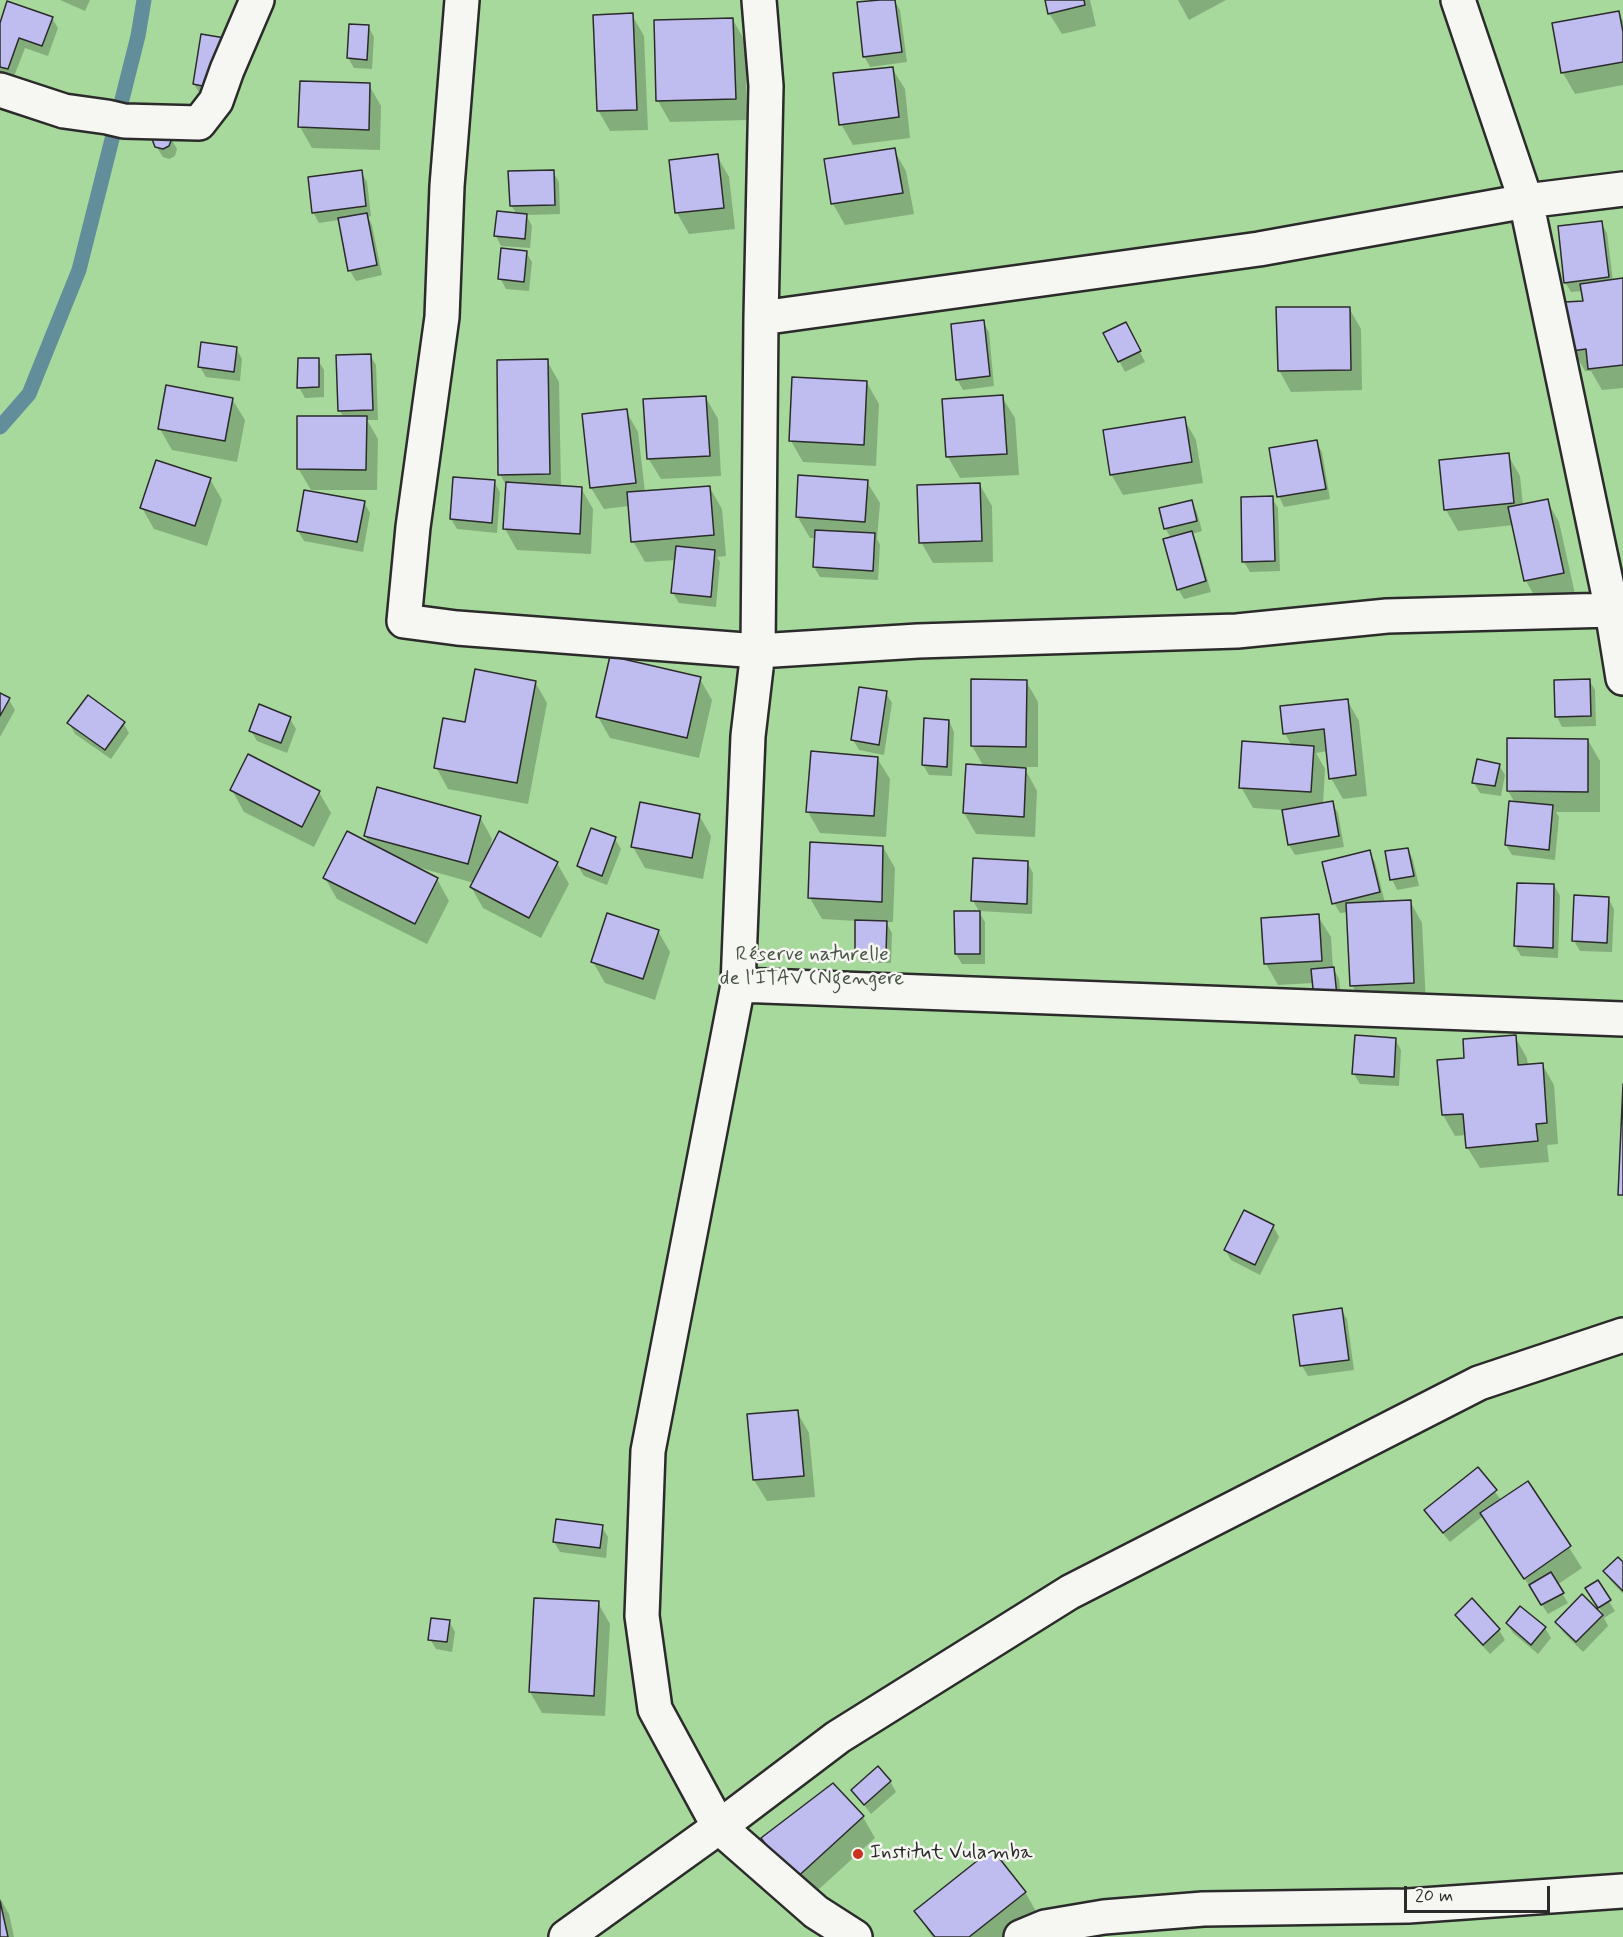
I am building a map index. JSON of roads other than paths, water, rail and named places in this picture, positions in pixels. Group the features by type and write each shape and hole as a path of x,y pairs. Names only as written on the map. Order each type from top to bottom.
{"street":[{"path":"0,90 64,111 124,121 199,123 216,101 257,0"},
{"path":"462,0 447,186 442,317 413,527 405,621 457,628 758,651 918,640 1237,631 1387,616 1617,608"},
{"path":"759,0 766,86 760,318 758,651 747,736 738,985 648,1451 642,1616 655,1709 719,1827 816,1912 855,1937"},
{"path":"1458,0 1526,201 1617,608 1623,678"},
{"path":"760,318 1259,249 1526,201 1623,189"},
{"path":"738,985 1623,1019"},
{"path":"566,1937 719,1827 838,1737 1070,1592 1479,1383 1623,1335"},
{"path":"1021,1937 1045,1927 1104,1917 1148,1913 1203,1909 1408,1906 1623,1892"}],"waterway":[{"path":"0,427 29,394 79,270 138,36 144,0"}],"place":[{"name":"Institut Vulamba","path":"858,1854"}],"park label":[{"name":"Réserve naturelle de l'ITAV (Ngengere","path":"812,968"}]}
